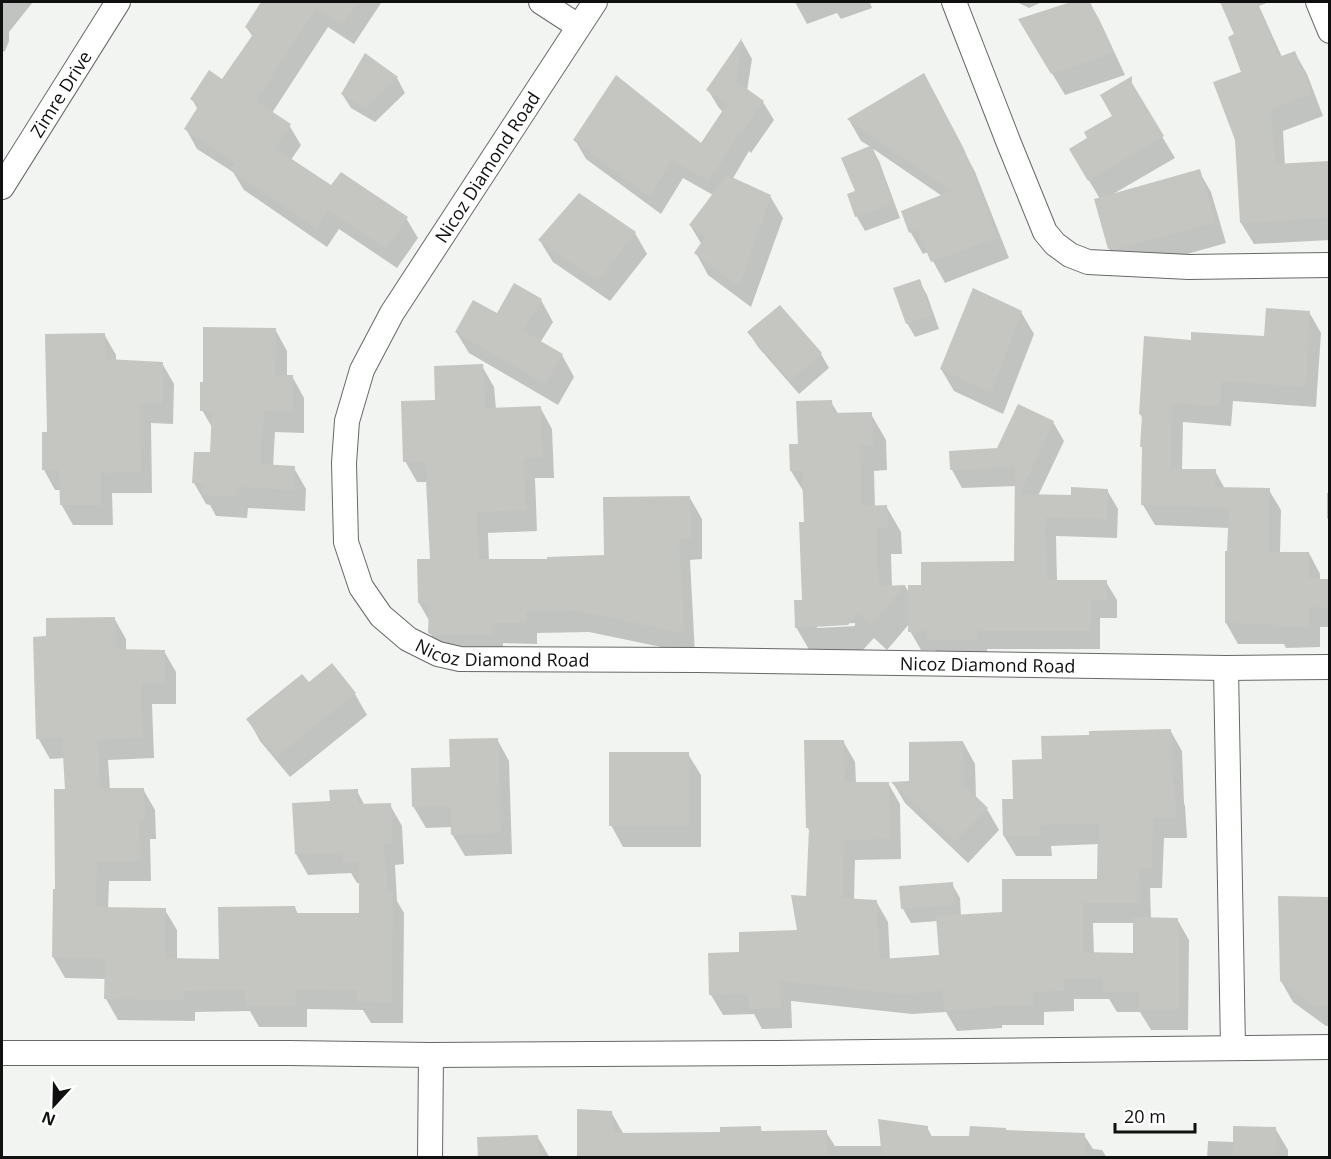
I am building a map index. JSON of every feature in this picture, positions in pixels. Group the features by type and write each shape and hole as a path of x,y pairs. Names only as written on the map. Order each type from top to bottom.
{"street":[{"name":"Zimre Drive","path":"2,187 118,2"},
{"path":"540,2 578,26"},
{"name":"Nicoz Diamond Road","path":"595,2 392,312 362,370 347,421 344,463 346,542 361,587 381,616 408,639 438,654 460,659 1226,668 1329,667"},
{"path":"954,2 1045,232 1055,244 1070,255 1088,262 1189,267 1329,265"},
{"path":"1318,2 1329,31"},
{"path":"1226,668 1233,1048"},
{"path":"2,1053 431,1055 1329,1047"},
{"path":"430,1158 431,1055"}],"building":[{"path":"261,2 358,2 342,25 316,8 256,101 291,124 275,148 331,185 341,172 408,217 386,249 328,210 316,228 230,170 235,163 184,129 199,105 190,99 209,70 222,79 254,33 245,27"},
{"path":"1071,2 1090,2 1114,53 1051,74 1018,19"},
{"path":"1220,2 1257,2 1279,57 1295,51 1312,94 1271,109 1275,164 1329,161 1329,218 1240,223 1235,140 1213,82 1241,72 1228,37 1234,34"},
{"path":"742,38 736,81 764,101 740,135 738,133 708,181 672,160 650,197 573,140 616,75 701,143 727,104 706,90"},
{"path":"365,53 398,77 366,109 341,94"},
{"path":"924,73 964,149 998,237 931,262 917,230 909,233 901,211 951,191 847,119"},
{"path":"1132,76 1132,83 1164,136 1088,181 1069,149 1087,138 1084,132 1112,116 1100,95"},
{"path":"872,145 893,204 855,217 847,194 855,191 841,158"},
{"path":"1200,169 1215,222 1118,249 1108,249 1094,199"},
{"path":"727,175 771,195 739,287 694,253 705,237 689,225"},
{"path":"579,193 636,232 598,281 538,240"},
{"path":"920,279 932,315 906,324 893,288"},
{"path":"514,283 542,299 523,331 563,354 545,384 455,332 473,300 497,313"},
{"path":"973,288 1022,311 991,393 940,369"},
{"path":"780,305 822,353 790,381 747,332"},
{"path":"1266,308 1310,311 1305,387 1222,381 1220,406 1172,403 1170,469 1216,469 1215,487 1270,488 1269,552 1309,552 1309,579 1329,579 1329,608 1309,607 1309,627 1225,623 1225,551 1227,551 1229,508 1141,505 1142,415 1139,414 1144,336 1191,340 1191,332 1264,336"},
{"path":"203,327 276,328 275,375 293,375 293,412 264,411 261,464 295,466 294,490 236,487 236,497 202,495 203,484 192,483 194,452 210,452 212,411 200,411 200,382 203,382"},
{"path":"105,333 106,359 163,362 162,404 140,403 141,472 101,473 102,505 60,505 59,470 42,470 42,432 47,432 45,334"},
{"path":"483,364 486,408 541,406 543,457 524,458 526,510 477,512 479,559 547,559 547,557 604,555 603,497 690,496 691,539 679,539 684,633 576,611 526,612 526,623 492,623 492,635 432,635 428,633 429,603 418,603 417,559 430,559 425,461 403,462 401,401 435,400 434,366"},
{"path":"832,400 833,413 872,412 873,445 860,445 862,506 887,505 888,528 877,529 879,586 906,585 871,625 858,613 848,625 795,628 794,600 802,600 799,522 804,522 802,471 790,471 789,444 798,444 796,401"},
{"path":"1018,404 1054,421 1020,494 1071,495 1071,487 1108,489 1107,519 1046,517 1047,580 1107,580 1107,600 1090,600 1090,631 977,631 977,640 927,640 927,631 908,632 908,585 921,585 921,562 1014,561 1015,467 950,470 949,451 997,448"},
{"path":"115,617 116,649 165,650 165,684 141,683 143,738 97,740 100,788 144,788 145,819 139,819 140,861 97,861 96,907 166,908 166,958 219,959 218,907 295,906 296,913 359,913 359,862 343,863 343,853 295,854 292,803 330,801 329,790 358,789 358,804 391,803 393,844 384,844 387,891 393,891 392,1003 357,1002 357,990 296,989 296,1006 246,1006 245,990 184,991 184,1000 104,999 105,959 52,957 53,889 55,889 54,789 65,789 62,738 36,739 33,637 46,636 46,618"},
{"path":"332,663 356,693 276,757 246,719 302,674 309,682"},
{"path":"1171,729 1176,818 1153,818 1152,868 1139,868 1140,903 1082,903 1083,952 1133,953 1133,917 1178,918 1178,1010 1138,1010 1138,992 1103,992 1103,979 1063,979 1064,991 1033,992 1033,1005 991,1005 991,1008 944,1011 943,991 900,994 780,981 781,1008 749,1009 748,994 709,995 708,953 739,952 739,932 797,930 791,895 806,896 809,828 806,828 804,740 844,740 845,782 889,782 890,839 844,840 842,898 877,900 880,959 939,955 936,916 1002,912 1002,879 1097,879 1098,824 1040,825 1041,836 1003,836 1002,799 1013,799 1012,760 1042,759 1041,736 1089,735 1089,731"},
{"path":"498,738 501,833 451,835 450,806 412,807 411,768 450,767 449,739"},
{"path":"963,741 964,785 988,808 955,842 891,782 909,781 909,742"},
{"path":"609,752 689,752 689,826 609,826"},
{"path":"953,882 954,905 901,909 899,886"},
{"path":"1278,896 1329,897 1329,1005 1313,1006 1280,981"},
{"path":"577,1109 612,1111 614,1133 720,1132 720,1127 761,1126 761,1131 827,1130 827,1158 577,1158"},
{"path":"878,1119 928,1126 928,1136 969,1136 970,1126 1006,1128 1006,1130 1085,1133 1085,1158 882,1158"},
{"path":"1233,1126 1276,1127 1276,1158 1233,1158"},
{"path":"538,1135 539,1158 478,1158 477,1137"}]}
